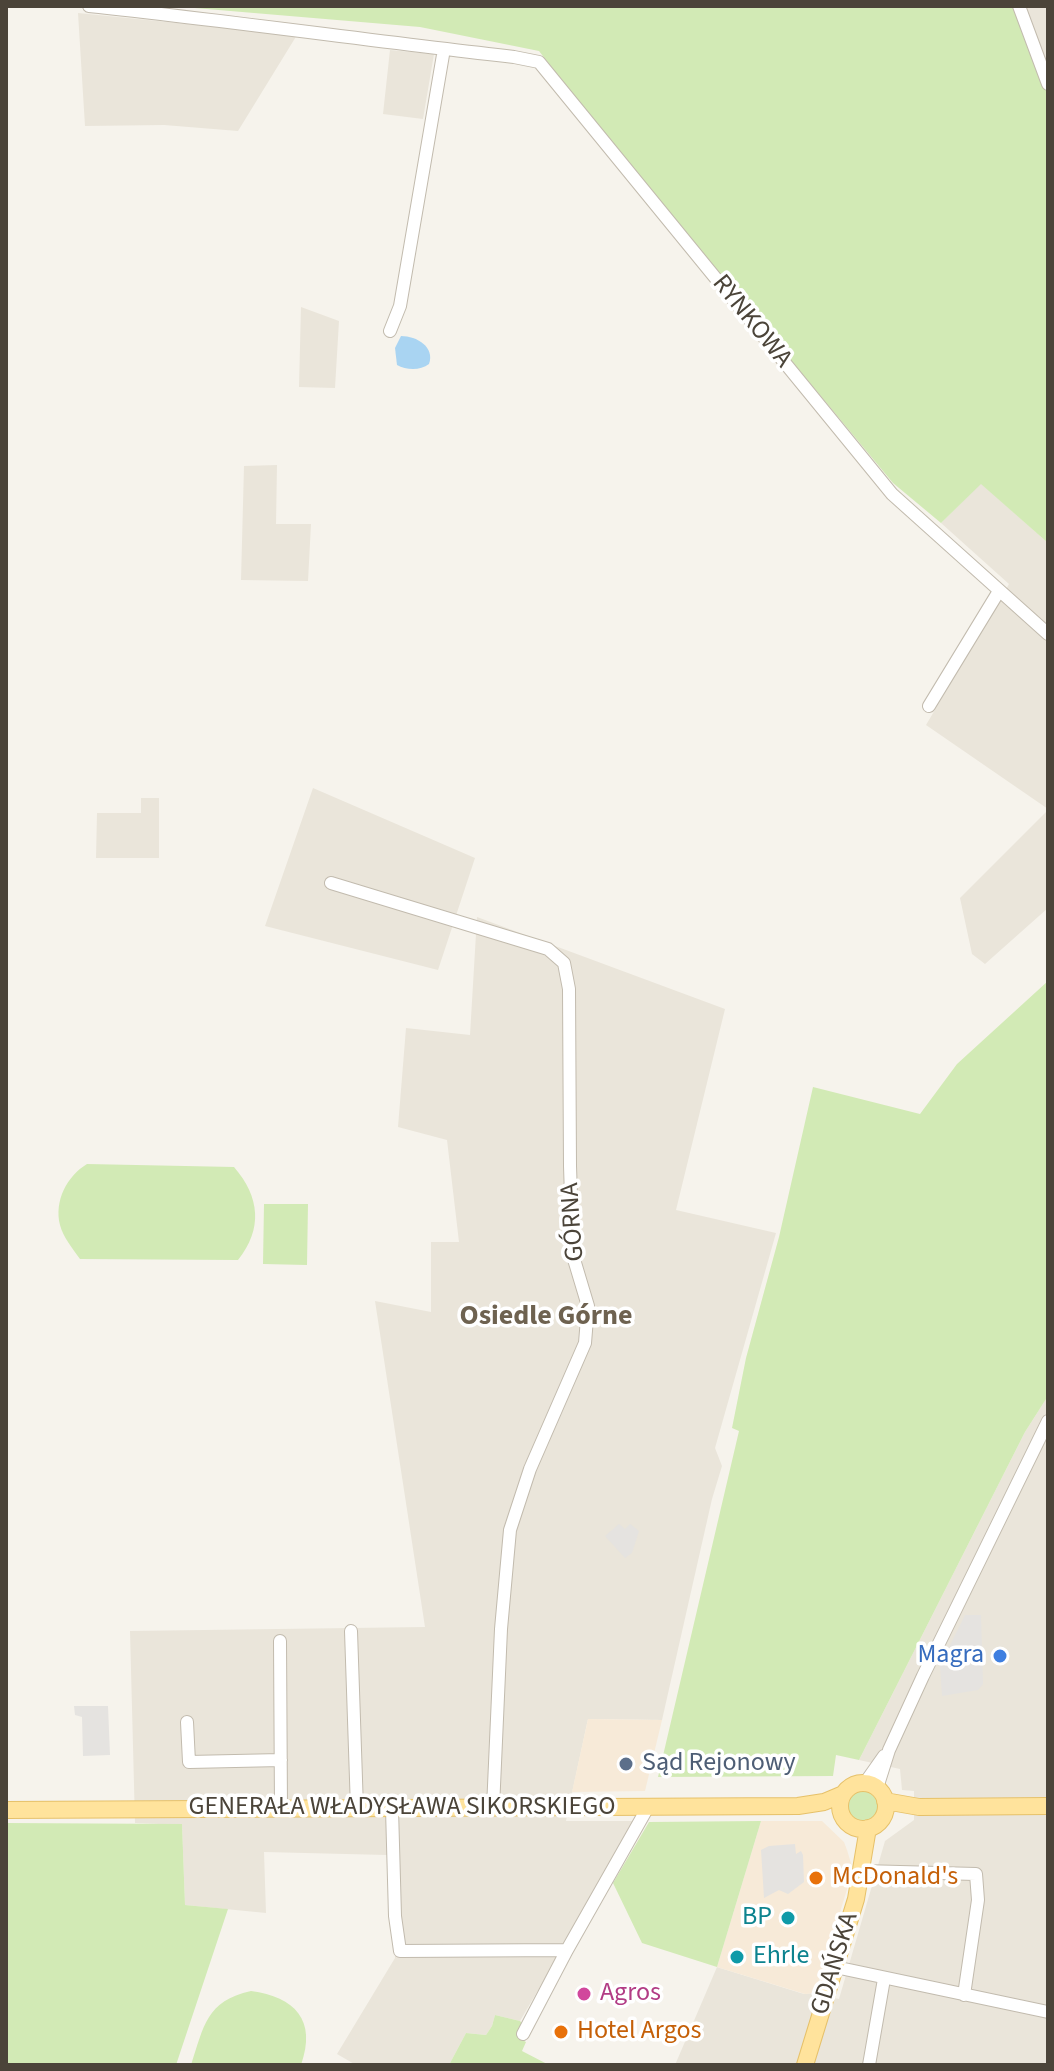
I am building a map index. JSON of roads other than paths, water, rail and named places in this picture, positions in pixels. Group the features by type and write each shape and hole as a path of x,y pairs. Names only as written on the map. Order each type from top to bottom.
{"main road":[{"name":"GENERAŁA WŁADYSŁAWA SIKORSKIEGO","path":"6,1810 798,1806 824,1802 843,1794 852,1786 878,1797"},
{"path":"843,1794 840,1805 854,1823 862,1866"},
{"path":"854,1823 876,1825 878,1797 919,1807 1048,1806"},
{"name":"GENERAŁA WŁADYSŁAWA SIKORSKIEGO","path":"798,1806 854,1823"},
{"name":"GDAŃSKA","path":"805,2065 856,1899 862,1866"}],"street":[{"name":"RYNKOWA","path":"89,6 239,22 539,62 892,494 1048,634"},
{"path":"1019,6 1048,84"},
{"path":"390,331 400,306 444,49"},
{"path":"929,706 999,591"},
{"name":"GÓRNA","path":"331,883 548,949 564,963 569,989 573,1256 588,1306 589,1320 585,1343 530,1469 510,1530 501,1629 493,1808"},
{"path":"878,1797 889,1750 979,1558 1048,1421"},
{"path":"351,1631 357,1809"},
{"path":"280,1641 281,1809"},
{"path":"187,1722 189,1762 281,1760"},
{"path":"523,2034 648,1807"},
{"path":"392,1809 395,1916 398,1947 404,1952 451,1949 567,1950"},
{"path":"862,1866 976,1874 978,1900 964,1995"},
{"path":"835,1967 1048,2012"},
{"path":"869,2065 884,1979"}],"water":[{"path":"401,336 413,338 427,348 429,364 413,369 397,365 395,348"}],"place":[{"name":"Magra","path":"1000,1656"},
{"name":"Sąd Rejonowy","path":"626,1764"},
{"name":"McDonald's","path":"816,1878"},
{"name":"BP","path":"788,1918"},
{"name":"Ehrle","path":"737,1957"},
{"name":"Agros","path":"584,1994"},
{"name":"Hotel Argos","path":"561,2032"}],"district":[{"name":"Osiedle Górne","path":"546,1318"}]}
